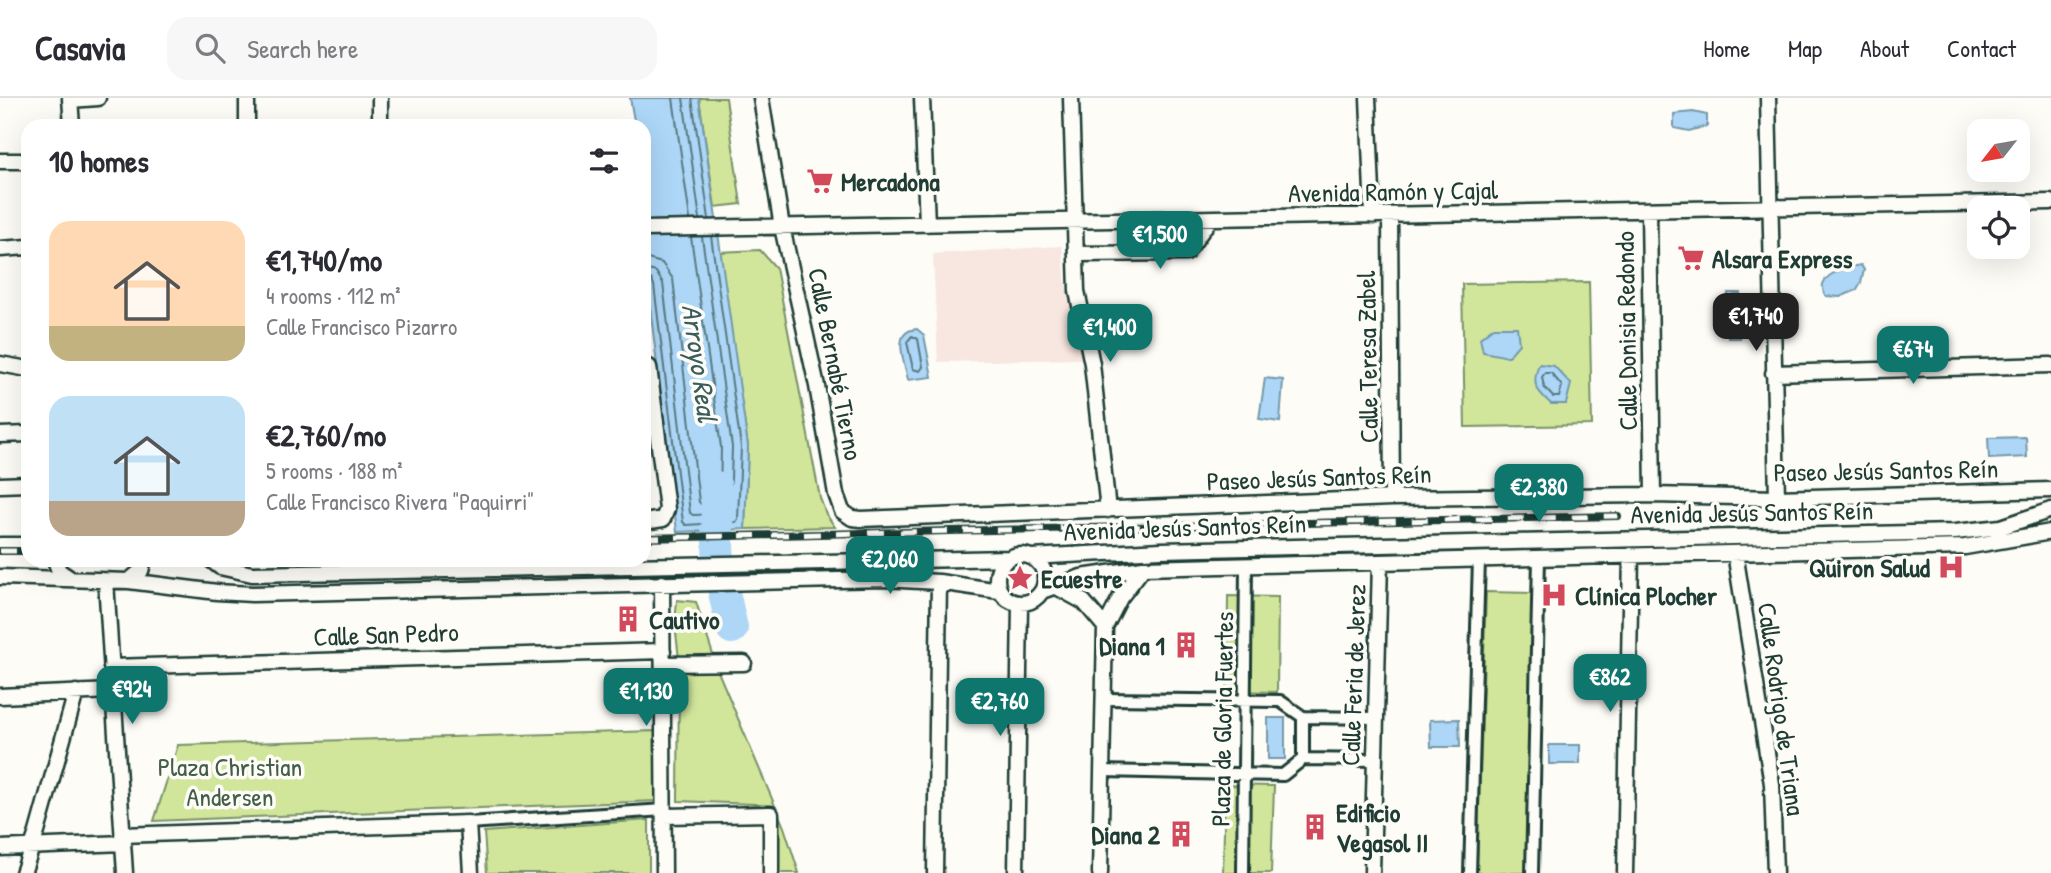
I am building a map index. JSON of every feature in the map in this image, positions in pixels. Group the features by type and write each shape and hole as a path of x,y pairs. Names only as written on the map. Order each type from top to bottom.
{"street":[{"path":"71,119 70,99 97,98"},
{"path":"247,98 247,119"},
{"path":"380,98 380,119"},
{"name":"Calle Bernabé Tierno","path":"761,98 782,227 817,386 836,494 842,511"},
{"path":"922,98 927,224"},
{"path":"1071,98 1077,291 1092,364 1108,510"},
{"path":"1368,98 1373,216"},
{"path":"1768,98 1777,498"},
{"path":"0,161 21,160"},
{"name":"Avenida Ramón y Cajal","path":"651,229 2051,202"},
{"name":"Calle Donisia Redondo","path":"1650,210 1653,495"},
{"name":"Calle Teresa Zabel","path":"1390,216 1392,498"},
{"path":"1076,254 1186,253 1210,219"},
{"path":"0,249 21,248"},
{"path":"0,364 21,368"},
{"path":"1773,373 2051,365"},
{"path":"651,401 667,509 663,519 651,521"},
{"path":"0,435 21,434"},
{"path":"0,485 21,484"},
{"name":"Paseo Jesús Santos Reín","path":"842,511 852,518 861,519 1392,498 1653,495 1777,498 2051,490"},
{"name":"Avenida Jesús Santos Reín","path":"1031,557 1173,550 1955,532 2001,527 2051,510"},
{"name":"Avenida Jesús Santos Reín","path":"1048,589 1093,574 1143,568 1965,547 2051,532"},
{"path":"0,545 21,545"},
{"name":"Calle Rodrigo de Triana","path":"1735,553 1772,784 1775,873"},
{"path":"1048,589 1032,601 1020,604 1004,598 999,591 996,576 1003,562 1009,558 1016,555 1031,557 1042,568 1048,589 1084,602 1105,628"},
{"path":"1625,873 1631,555"},
{"path":"651,565 1009,558"},
{"path":"1532,873 1539,558"},
{"path":"1470,873 1479,559"},
{"name":"Calle Feria de Jerez","path":"1372,873 1380,562"},
{"name":"Plaza de Gloria Fuertes","path":"1243,873 1247,566"},
{"path":"57,567 58,571 75,581"},
{"path":"129,581 142,567"},
{"path":"220,567 252,574 547,567"},
{"path":"1100,873 1105,628 1120,598 1143,568"},
{"path":"0,577 129,581 253,594 897,579 999,591"},
{"path":"106,581 125,873"},
{"path":"935,873 939,582"},
{"path":"664,873 663,657 669,583"},
{"path":"1016,873 1020,604"},
{"name":"Calle San Pedro","path":"111,667 663,657 744,663"},
{"path":"0,696 112,691"},
{"path":"23,873 33,848 76,692"},
{"path":"1104,699 1280,701 1303,717 1376,718"},
{"path":"1303,717 1303,759"},
{"path":"1102,772 1283,775 1303,759 1375,760"},
{"path":"0,848 33,848 123,839 664,813 771,814 771,873"},
{"path":"468,823 471,873"}],"shaded area":[{"path":"1062,246 1066,287 1077,322 1081,359 938,362 933,254"}],"green space":[{"path":"699,98 726,98 741,204 715,207"},
{"path":"760,250 776,268 820,498 835,527 745,529 748,446 719,252"},
{"path":"1589,282 1592,425 1465,427 1462,284"},
{"path":"1486,592 1533,593 1526,873 1477,873"},
{"path":"1228,596 1278,597 1277,692 1227,691"},
{"path":"677,600 696,602 714,658 679,659 675,624"},
{"path":"679,669 717,669 784,827 799,873 775,873 772,809 755,804 678,801"},
{"name":"Plaza Christian Andersen","path":"656,731 656,801 154,821 178,745"},
{"path":"1225,785 1274,786 1271,873 1223,873"},
{"path":"649,820 649,873 487,873 484,832"}],"water":[{"path":"630,98 699,98 748,446 745,529 677,532 651,315 651,119 634,119"},
{"path":"1693,112 1707,115 1707,126 1689,131 1674,128 1674,114"},
{"path":"1861,265 1864,270 1857,290 1840,297 1826,296 1823,283 1827,278 1840,270"},
{"path":"1728,293 1740,293 1740,338 1728,338"},
{"path":"1494,327 1517,327 1519,344 1508,357 1483,352 1480,338"},
{"path":"917,329 924,335 932,377 908,380 901,341 909,331"},
{"path":"1539,364 1554,366 1571,384 1566,404 1551,404 1536,387 1535,377"},
{"path":"1265,378 1283,380 1280,422 1259,419"},
{"path":"2026,437 2027,457 1989,459 1988,438"},
{"path":"1268,718 1285,718 1285,759 1268,759"},
{"path":"1459,719 1460,747 1431,747 1430,720"},
{"path":"1549,745 1580,745 1580,764 1549,764"}],"waterway":[{"name":"Arroyo Real","path":"716,487 719,570 732,628"}],"railway":[{"path":"651,538 1618,516"},
{"path":"0,551 21,551"}],"place":[{"name":"Mercadona","path":"820,181"},
{"name":"Alsara Express","path":"1691,258"},
{"name":"Quiron Salud","path":"1951,567"},
{"name":"Ecuestre","path":"1020,578"},
{"name":"Clínica Plocher","path":"1554,595"},
{"name":"Cautivo","path":"628,619"},
{"name":"Diana 1","path":"1186,645"},
{"name":"Edificio Vegasol II","path":"1315,827"},
{"name":"Diana 2","path":"1181,834"}]}
